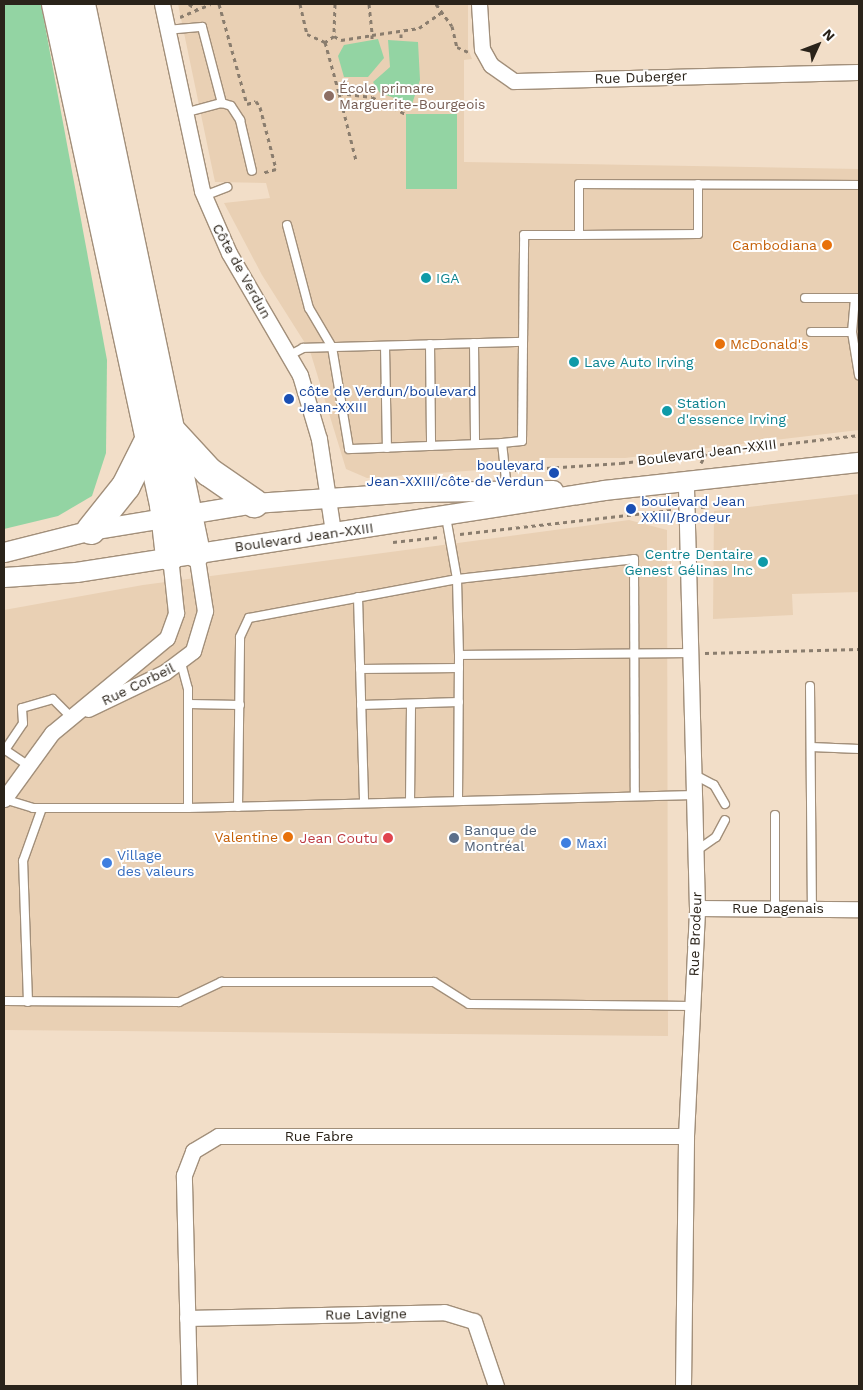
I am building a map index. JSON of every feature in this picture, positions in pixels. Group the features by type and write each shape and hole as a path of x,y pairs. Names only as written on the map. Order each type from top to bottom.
{"highway":[{"path":"56,4 160,436 254,503"},
{"path":"81,4 183,555"},
{"path":"91,530 126,486 160,436"}],"street":[{"name":"Côte de Verdun","path":"162,4 182,113 204,196 229,253 290,355 312,413 333,532"},
{"name":"Rue Duberger","path":"478,4 482,49 491,66 514,81 859,72"},
{"name":"Boulevard Jean-XXIII","path":"4,552 91,530 176,514 254,503 328,497 508,498 686,482 859,462"},
{"name":"Rue Brodeur","path":"683,1386 686,1136 697,908 692,653 686,482"},
{"name":"Boulevard Jean-XXIII","path":"4,577 76,572 333,532 446,517 508,498"},
{"name":"Rue Corbeil","path":"70,716 181,663 198,643 204,623 183,555"},
{"name":"Rue Corbeil","path":"4,799 26,764 70,716 170,632 176,607 183,555"},
{"name":"Rue Dagenais","path":"697,908 859,909"},
{"name":"Rue Fabre","path":"189,1386 184,1174 193,1151 218,1136 686,1136"},
{"name":"Rue Lavigne","path":"187,1318 444,1312 474,1321 496,1386"}],"lane":[{"path":"166,30 202,27 222,103 238,115 252,171"},
{"path":"182,113 222,103"},
{"path":"579,235 579,184 859,185"},
{"path":"287,225 308,308 332,347 349,449 502,443 522,441 521,342 524,235 698,234 698,184"},
{"path":"204,196 227,187"},
{"path":"805,298 857,298 852,332 856,342 859,375"},
{"path":"811,332 852,332"},
{"path":"290,355 303,348 521,342"},
{"path":"474,343 475,444"},
{"path":"430,344 431,446"},
{"path":"385,346 387,448"},
{"path":"502,443 508,498"},
{"path":"446,517 456,579 459,655 458,801"},
{"path":"238,807 240,637 249,618 456,579 634,559 635,796"},
{"path":"358,597 364,803"},
{"path":"459,655 692,653"},
{"path":"181,663 188,676 188,808"},
{"path":"360,669 459,668"},
{"path":"810,686 812,908"},
{"path":"26,764 4,750 23,723 22,708 54,699 70,716"},
{"path":"361,705 459,702"},
{"path":"189,704 240,704"},
{"path":"410,802 411,704"},
{"path":"811,747 859,749"},
{"path":"695,775 714,785 725,804"},
{"path":"4,799 42,808 188,808 695,795"},
{"path":"28,1002 23,860 42,808"},
{"path":"775,815 775,908"},
{"path":"696,851 716,837 725,820"},
{"path":"4,1001 179,1002 221,982 434,982 469,1004 693,1006"}],"path":[{"path":"189,4 197,9"},
{"path":"178,18 210,4"},
{"path":"219,4 247,104 256,101 260,107 276,169"},
{"path":"300,4 307,34 325,42"},
{"path":"334,36 335,4"},
{"path":"369,4 372,41"},
{"path":"436,4 452,26 456,47 469,52"},
{"path":"334,36 341,40 372,35 401,34 442,12"},
{"path":"401,34 402,41"},
{"path":"325,42 334,36"},
{"path":"325,42 356,160"},
{"path":"339,93 372,97 406,114"},
{"name":"Boulevard Jean-XXIII","path":"524,468 859,435"},
{"path":"554,466 554,473"},
{"path":"463,534 660,512"},
{"path":"692,653 793,647 859,649"}],"shaded area":[{"path":"178,4 468,4 468,49 472,59 464,60 464,162 859,169 859,430 625,458 544,458 543,463 494,469 367,478 346,469 310,351 262,275 224,203 270,198 266,183 215,182"},
{"path":"859,494 859,592 792,594 793,615 713,619 714,511"},
{"path":"629,520 667,530 668,1036 4,1030 4,610 143,585"}],"green space":[{"path":"4,4 41,4 107,360 106,453 92,496 58,516 4,529"},
{"path":"378,39 384,58 368,77 344,77 338,56 344,45"},
{"path":"388,40 418,42 420,80 412,104 380,93 373,82 390,67"},
{"path":"406,114 457,114 457,189 406,189"}],"place":[{"name":"École primare Marguerite-Bourgeois","path":"329,96"},
{"name":"Cambodiana","path":"827,245"},
{"name":"IGA","path":"426,278"},
{"name":"McDonald's","path":"720,344"},
{"name":"Lave Auto Irving","path":"574,362"},
{"name":"côte de Verdun/boulevard Jean-XXIII","path":"289,399"},
{"name":"Station d'essence Irving","path":"667,411"},
{"name":"boulevard Jean-XXIII/côte de Verdun","path":"554,473"},
{"name":"boulevard Jean XXIII/Brodeur","path":"631,509"},
{"name":"Centre Dentaire Genest Gélinas Inc","path":"763,562"},
{"name":"Valentine","path":"288,837"},
{"name":"Jean Coutu","path":"388,838"},
{"name":"Banque de Montréal","path":"454,838"},
{"name":"Maxi","path":"566,843"},
{"name":"Village des valeurs","path":"107,863"}]}
